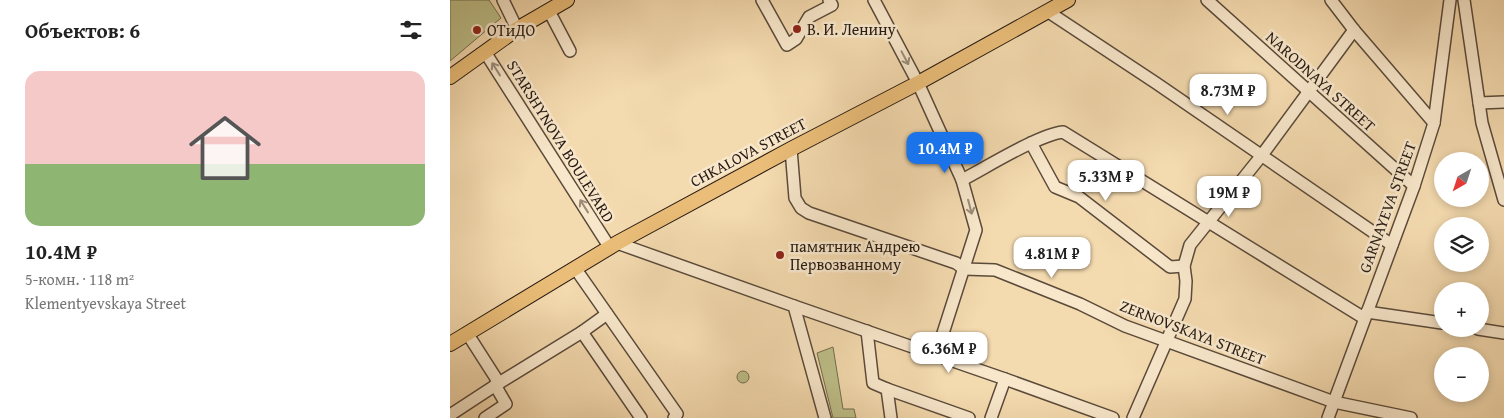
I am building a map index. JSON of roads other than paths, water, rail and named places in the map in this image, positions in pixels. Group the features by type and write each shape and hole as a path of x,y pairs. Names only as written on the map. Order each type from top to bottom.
{"main road":[{"path":"450,77 517,30 567,0"},
{"name":"CHKALOVA STREET","path":"450,344 613,246 791,149 918,83 1068,0"}],"street":[{"path":"503,0 517,30"},
{"path":"762,0 787,45 796,39 809,17 832,5 829,0"},
{"path":"874,0 918,83 962,180 976,230 936,355"},
{"name":"NARODNAYA STREET","path":"1207,0 1414,186"},
{"path":"1331,0 1354,30 1434,123"},
{"name":"GARNAYEVA STREET","path":"1328,418 1414,186 1434,123 1450,0"},
{"path":"1464,0 1482,123 1504,200"},
{"path":"549,11 570,51"},
{"path":"1047,12 1156,83 1392,245"},
{"path":"1134,418 1185,299 1186,281 1184,266 1190,245 1262,155 1354,30"},
{"name":"STARSHYNOVA BOULEVARD","path":"485,52 613,246 867,331 1113,418"},
{"path":"1479,103 1504,102"},
{"path":"962,180 1032,143 1063,132 1365,315 1434,323"},
{"path":"1032,143 1055,187 1079,197 1170,267 1184,266"},
{"name":"ZERNOVSKAYA STREET","path":"791,149 795,198 801,208 809,213 956,263 964,268 995,270 1080,304 1126,326 1334,402 1411,418"},
{"path":"576,268 678,417"},
{"path":"794,306 825,418"},
{"path":"450,415 582,332 607,314"},
{"path":"867,331 873,382 887,389 969,418"},
{"path":"1489,331 1504,333"},
{"path":"582,332 641,418"},
{"path":"467,333 497,384 506,404 485,418"},
{"path":"991,418 1005,379"},
{"path":"887,389 891,418"}],"place":[{"name":"В. И. Ленину","path":"797,29"},
{"name":"ОТиДО","path":"477,30"},
{"name":"памятник Андрею Первозванному","path":"780,255"}]}
